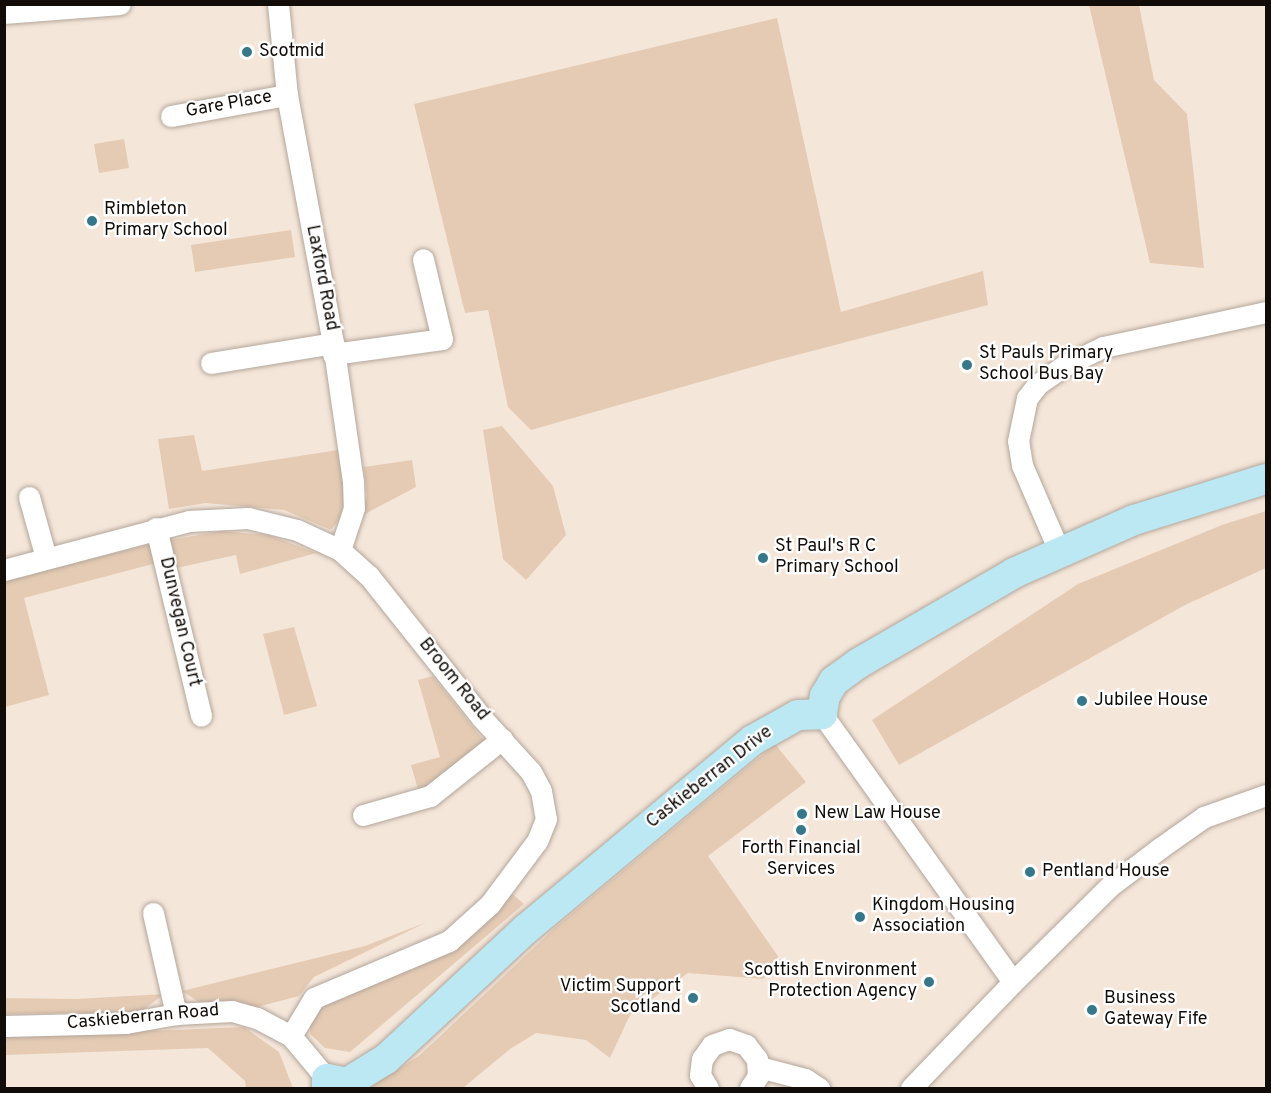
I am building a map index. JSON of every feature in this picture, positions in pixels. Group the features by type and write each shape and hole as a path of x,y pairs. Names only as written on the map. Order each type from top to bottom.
{"street":[{"path":"4,13 120,4"},
{"name":"Laxford Road","path":"278,4 287,95 333,348 353,482 354,508 340,550"},
{"name":"Gare Place","path":"171,116 287,95"},
{"path":"211,363 333,348 442,339 423,259"},
{"path":"1059,553 1022,465 1018,441 1027,398 1038,384 1064,366 1103,347 1266,312"},
{"path":"1013,982 822,714 825,696 834,681 859,663 975,592 1134,520 1266,479"},
{"path":"29,497 46,558"},
{"name":"Broom Road","path":"4,570 189,521 248,518 297,530 340,550 369,576 531,772 541,791 546,819 524,861 490,904 449,941 320,994 304,1011 291,1036"},
{"name":"Dunvegan Court","path":"156,528 201,716"},
{"name":"Caskieberran Drive","path":"327,1084 347,1083 386,1059 526,929 753,740 798,715 822,714"},
{"path":"363,815 430,796 502,739"},
{"path":"911,1089 1013,982 1110,886 1204,817 1266,795"},
{"path":"153,913 176,1014"},
{"name":"Caskieberran Road","path":"4,1026 126,1023 176,1014 232,1011 257,1017 291,1036 327,1084"},
{"path":"708,1089 700,1075 700,1064 706,1051 720,1041 746,1045 759,1067 805,1079 819,1089"},
{"path":"750,1089 759,1067"}],"shaded area":[{"path":"1089,5 1139,5 1154,80 1187,114 1204,268 1150,263"},
{"path":"777,18 841,312 983,271 988,305 770,362 531,430 508,407 488,310 465,313 414,104"},
{"path":"124,139 129,168 99,173 94,144"},
{"path":"291,230 295,257 195,272 191,245"},
{"path":"502,426 553,486 566,535 526,580 503,559 483,430"},
{"path":"194,435 202,471 338,450 345,491 341,517 331,530 284,510 206,503 169,509 158,439"},
{"path":"412,460 416,487 361,516 367,497 364,467"},
{"path":"1266,511 1266,568 1185,605 899,765 872,720 1078,584 1222,525"},
{"path":"221,531 269,535 316,553 240,574 236,555 167,570 164,561 24,598 49,695 5,707 4,580 160,542"},
{"path":"294,627 317,706 284,715 263,634"},
{"path":"433,676 491,750 421,800 411,765 440,757 418,680"},
{"path":"775,744 806,782 708,856 782,962 763,979 688,973 630,1015 610,1058 586,1040 536,1033 510,1049 463,1088 369,1088 420,1055 558,925"},
{"path":"510,892 524,904 350,1052 325,1048 310,1034 310,1012 348,985 421,960"},
{"path":"427,922 314,977 299,996 257,1007 199,1002 182,991 365,946"},
{"path":"164,994 140,1012 5,1014 4,998 76,999"},
{"path":"244,1027 279,1052 293,1088 246,1088 245,1081 208,1048 5,1055 5,1037"}],"place":[{"name":"Scotmid","path":"247,52"},
{"name":"Rimbleton Primary School","path":"92,221"},
{"name":"St Pauls Primary School Bus Bay","path":"967,365"},
{"name":"St Paul's R C Primary School","path":"763,558"},
{"name":"Jubilee House","path":"1082,701"},
{"name":"New Law House","path":"802,814"},
{"name":"Forth Financial Services","path":"801,830"},
{"name":"Pentland House","path":"1030,872"},
{"name":"Kingdom Housing Association","path":"860,917"},
{"name":"Scottish Environment Protection Agency","path":"929,982"},
{"name":"Victim Support Scotland","path":"693,998"},
{"name":"Business Gateway Fife","path":"1092,1010"}]}
